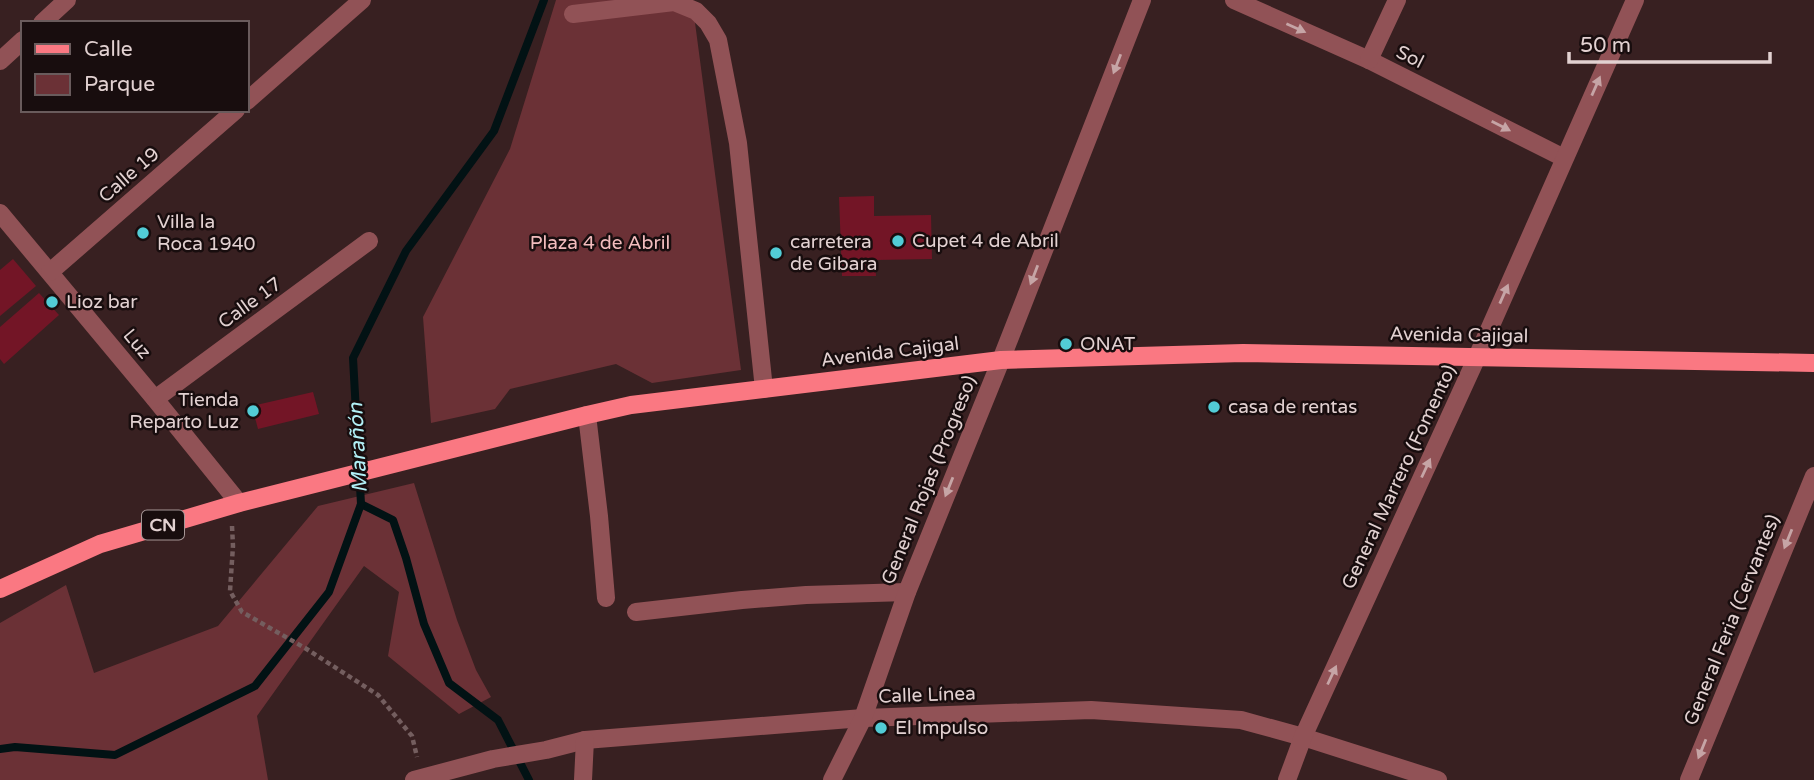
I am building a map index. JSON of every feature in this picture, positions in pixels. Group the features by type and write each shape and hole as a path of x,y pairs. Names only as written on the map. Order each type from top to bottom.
{"main road":[{"name":"Avenida Cajigal","path":"0,589 100,544 235,504 631,405 1001,360 1243,353 1814,363"}],"street":[{"path":"44,21 67,0"},
{"path":"248,100 362,0"},
{"name":"General Rojas (Progreso)","path":"832,780 863,718 907,592 1142,0"},
{"name":"Sol","path":"1234,0 1369,60 1564,158"},
{"path":"1369,60 1397,0"},
{"name":"General Marrero (Fomento)","path":"1287,780 1635,0"},
{"path":"573,14 674,2 696,11 708,23 718,40 738,143 764,389"},
{"path":"0,61 21,42"},
{"name":"Calle 19","path":"50,272 234,112"},
{"name":"Luz","path":"0,213 155,398 235,504"},
{"name":"Calle 17","path":"155,398 369,241"},
{"path":"587,415 606,598"},
{"name":"General Feria (Cervantes)","path":"1689,780 1814,476"},
{"path":"636,612 806,595 907,592"},
{"name":"Calle Línea","path":"418,779 492,759 586,740 863,718 1091,710 1241,720 1438,780"},
{"path":"583,780 586,740"}],"path":[{"path":"235,504 230,591 242,612 378,695 412,736 418,779"}],"green space":[{"name":"Plaza 4 de Abril","path":"556,0 692,0 741,370 652,383 616,364 510,389 495,409 431,423 423,317 510,149"},
{"path":"414,483 457,620 476,670 491,697 459,714 388,656 399,592 364,566 257,716 268,780 0,780 0,623 66,585 94,673 218,626 318,506"}],"building":[{"path":"874,196 874,216 931,215 932,259 875,260 876,276 842,276 839,197"},
{"path":"13,259 36,286 0,316 0,270"},
{"path":"39,293 59,315 4,364 0,359 0,327"},
{"path":"313,392 319,414 258,429 252,406"}],"waterway":[{"name":"Marañón","path":"0,749 15,747 115,755 255,686 329,592 361,504 353,358 406,251 494,131 544,0"},
{"path":"361,504 393,520 424,624 449,683 498,720 529,780"}],"place":[{"name":"Villa la Roca 1940","path":"143,233"},
{"name":"Cupet 4 de Abril","path":"898,241"},
{"name":"carretera de Gibara","path":"776,253"},
{"name":"Lioz bar","path":"52,302"},
{"name":"ONAT","path":"1066,344"},
{"name":"casa de rentas","path":"1214,407"},
{"name":"Tienda Reparto Luz","path":"253,411"},
{"name":"El Impulso","path":"881,728"}]}
